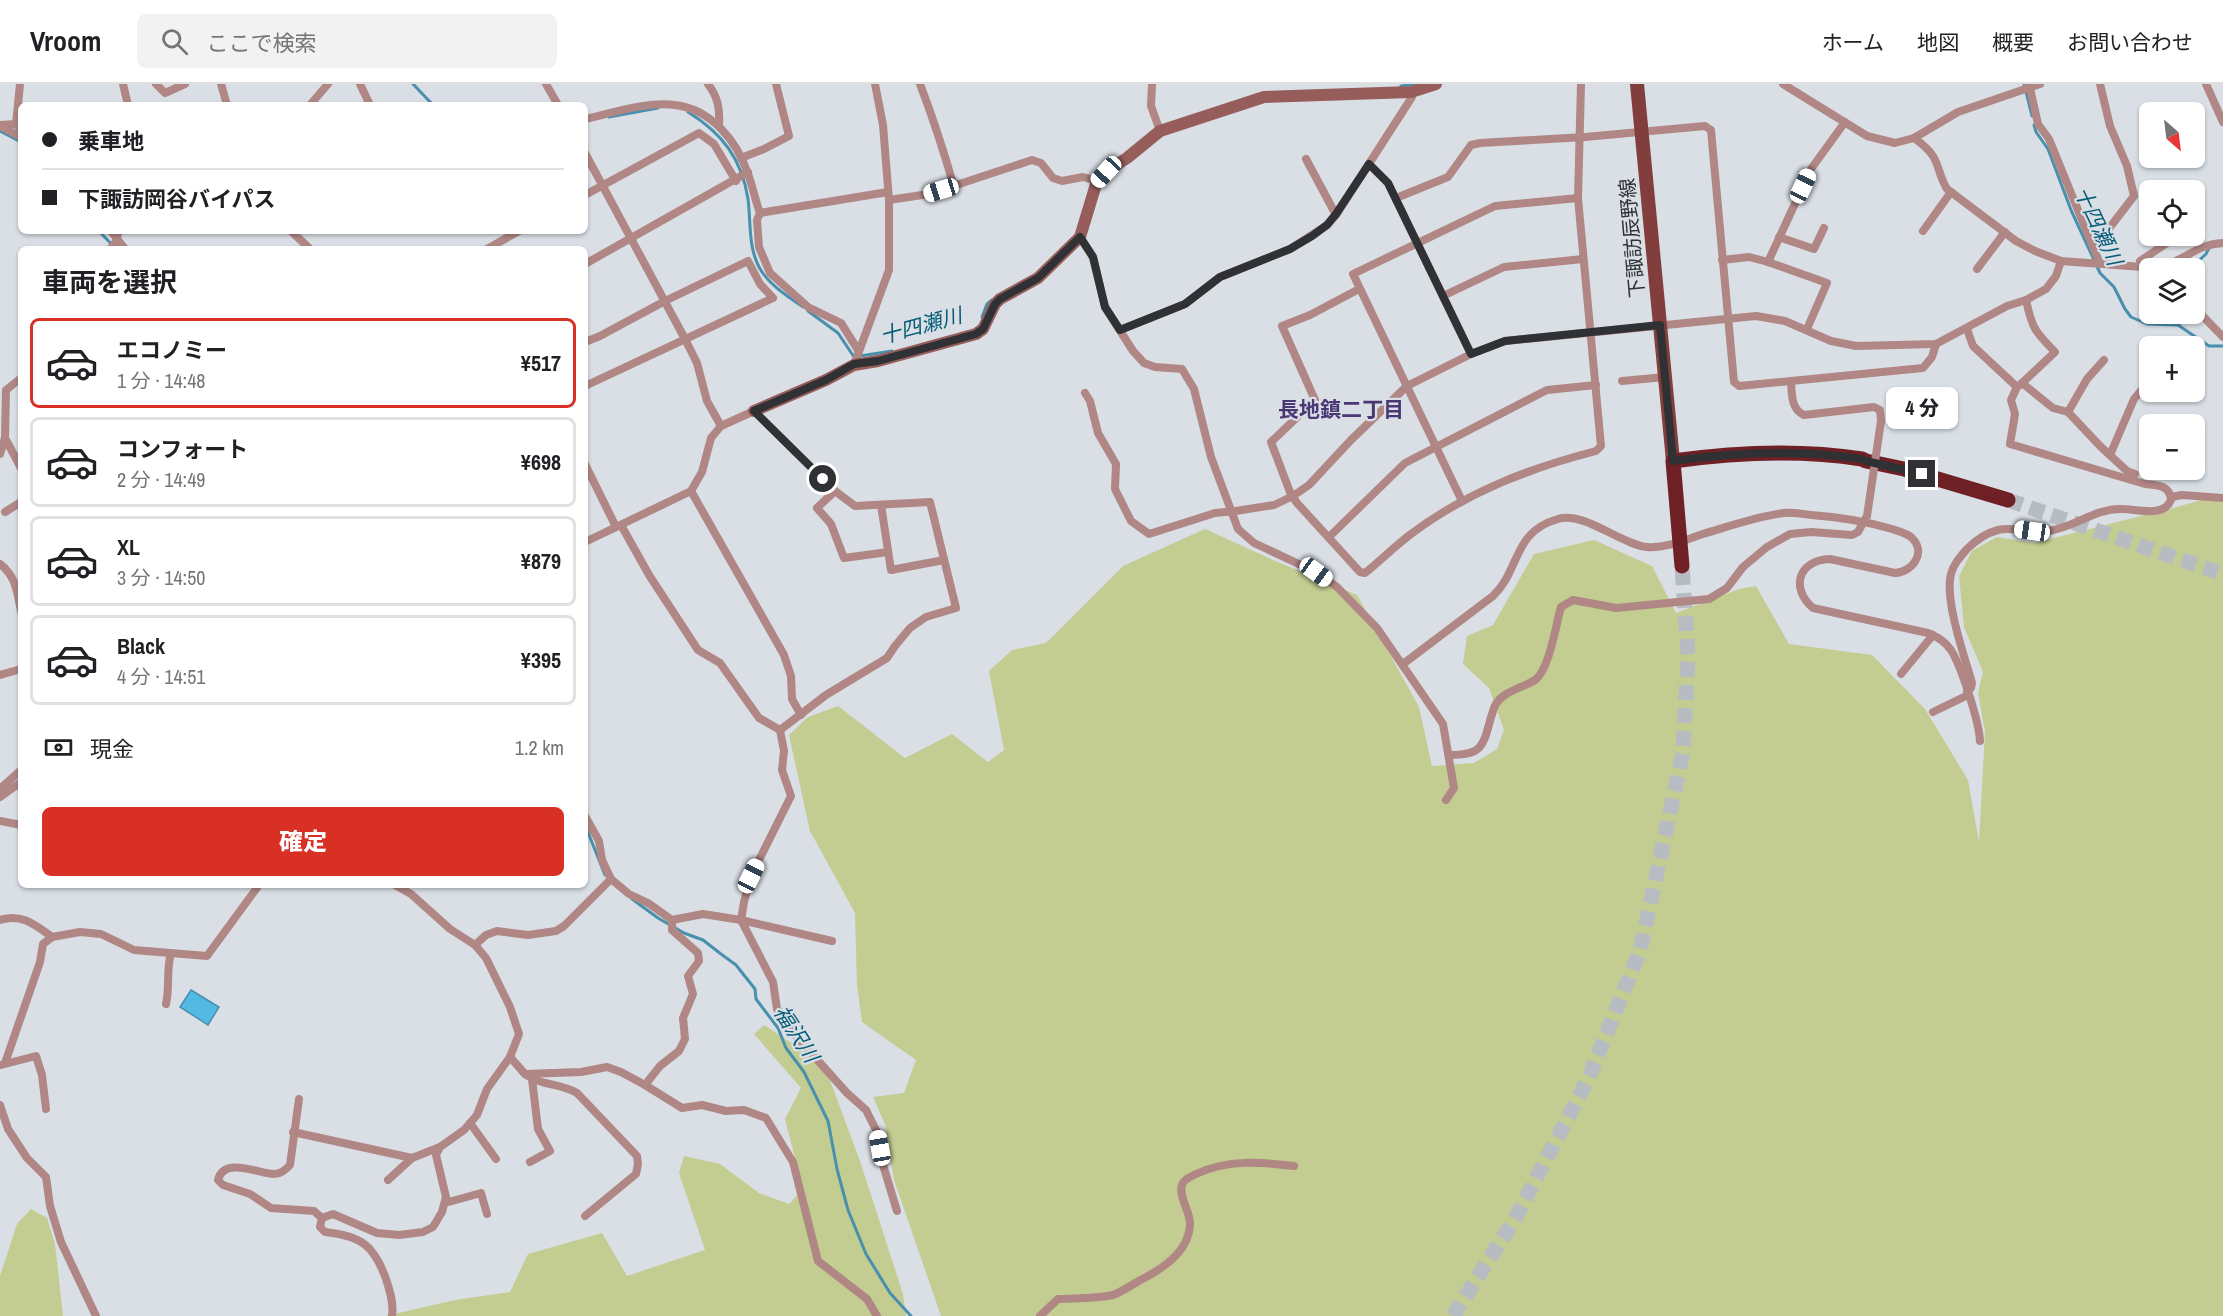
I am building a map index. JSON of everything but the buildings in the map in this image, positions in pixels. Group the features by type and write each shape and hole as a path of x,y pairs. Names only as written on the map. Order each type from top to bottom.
{"highway":[{"path":"1682,566 1673,464 1748,459 1862,463 1866,461 1904,469 2008,500"}],"main road":[{"name":"下諏訪辰野線","path":"1637,84 1673,464"}],"street":[{"path":"20,84 20,102"},
{"path":"123,84 127,102"},
{"path":"156,84 165,93 185,84"},
{"path":"221,84 226,102"},
{"path":"313,102 328,84"},
{"path":"360,84 369,102"},
{"path":"546,84 556,102"},
{"path":"708,84 716,94 720,111 719,126"},
{"path":"741,158 764,149 789,135 776,84"},
{"path":"854,364 889,270 889,196 883,124 875,84"},
{"path":"920,84 954,187"},
{"path":"1152,84 1151,106 1160,131"},
{"path":"588,541 691,491 702,472 711,438 721,426 826,380 854,364 878,361 976,334 983,329 995,304 1000,299 1038,278 1080,237 1097,181 1160,131 1264,98 1417,89 1436,84"},
{"path":"1359,289 1310,315 1282,326 1315,400 1271,442 1293,496 1360,573 1365,573 1411,534 1462,501 1520,473 1547,463 1596,451 1600,446 1578,198 1581,84"},
{"path":"1783,84 1868,136 1895,143 1914,138 1958,112 2033,85 2038,124 2049,139 2100,264"},
{"path":"2094,248 2134,196 2127,166 2110,126 2100,84"},
{"path":"2206,84 2223,122"},
{"path":"1120,330 1185,304 1220,277 1290,249 1327,225 1417,89"},
{"path":"588,118 657,105 674,104 693,108 719,126 732,141 748,172 760,213 757,220 755,256 760,284 772,298 588,385"},
{"path":"1768,261 1811,170 1845,122"},
{"path":"0,126 18,127"},
{"path":"0,126 18,135"},
{"path":"1396,198 1449,177 1471,145 1642,133 1705,126 1711,130 1734,382 1739,386 1923,368 1932,357 1936,344"},
{"path":"588,193 699,133 714,144 736,181"},
{"path":"1914,138 1929,150 1941,180 1951,192 2035,251 2061,261 2139,267"},
{"path":"588,158 686,339 697,363 707,401 721,426"},
{"path":"1306,159 1336,214"},
{"path":"760,213 889,196 929,194 1032,160 1041,163 1053,178 1062,181 1083,177 1097,181"},
{"path":"1369,164 1388,183 1471,354"},
{"path":"588,262 736,181 748,172"},
{"path":"1923,231 1951,192"},
{"path":"1462,501 1353,274 1495,206 1578,198"},
{"path":"1779,237 1815,249 1824,228"},
{"path":"1977,269 2005,232"},
{"path":"294,234 307,246"},
{"path":"492,246 514,234"},
{"path":"1080,237 1093,257 1105,307 1133,351 1144,363 1155,367 1182,369 1194,389 1211,457 1238,529 1254,543 1316,572 1336,587 1377,628 1443,724 1454,788 1446,800"},
{"path":"2180,258 2198,248 2223,243"},
{"path":"2144,258 2162,246"},
{"path":"755,256 770,273 808,307 841,323 858,350"},
{"path":"588,341 755,256"},
{"path":"1722,260 1749,257 1768,261 1827,283 1807,329"},
{"path":"1443,296 1504,267 1583,259"},
{"path":"1085,393 1090,401 1098,433 1116,464 1115,489 1131,521 1149,534 1215,513 1274,505 1293,496 1309,485 1351,440 1407,386 1471,354 1505,341 1756,316 1785,321 1831,341 1857,346 1936,344 2007,306 2046,290 2056,276 2061,261"},
{"path":"1933,712 1968,693 1972,683 1951,602 1950,579 1957,560 1971,545 1989,533 1999,530 2010,528 2046,532 2113,509 2163,510 2170,504 2171,497 2167,489 2161,486 2132,480 2010,444 2015,414 2011,400 2020,385 2055,352 2037,334 2031,324 2026,300"},
{"path":"2205,318 2223,337"},
{"path":"1967,328 1972,346 2053,408 2068,412 2127,471 2135,474 2132,480"},
{"path":"2068,412 2087,379 2104,360"},
{"path":"1622,381 1665,377"},
{"path":"0,454 5,438 6,390 18,380"},
{"path":"1449,754 1466,755 1476,751 1483,742 1495,705 1505,694 1537,679 1545,667 1561,607 1573,600 1616,608 1709,599 1727,588 1743,567 1767,547 1790,534 1811,532 1852,535 1858,532 1866,518 1881,421 1880,410 1874,407 1804,415 1798,412 1794,405 1791,382"},
{"path":"1329,537 1406,463 1547,390 1596,385"},
{"path":"2110,455 2134,399 2139,393"},
{"path":"754,411 835,491 855,506 930,502 956,608 926,617 910,628 887,658 826,695 780,730"},
{"path":"5,438 18,462"},
{"path":"588,469 619,526 698,650 720,663 759,718 780,730"},
{"path":"691,491 784,655 790,676 792,699 801,715"},
{"path":"835,491 817,508 831,524 844,558 888,552"},
{"path":"2171,497 2182,495 2223,498"},
{"path":"5,512 18,504"},
{"path":"880,505 891,570 944,560"},
{"path":"1403,664 1493,596 1501,588 1525,538 1558,518 1574,518 1646,547 1664,546 1786,512 1866,518 1903,532 1913,539 1917,549 1917,559 1912,567 1903,573 1895,573 1830,559 1821,560 1805,569 1800,577 1799,587 1805,600 1814,608 1938,637 1952,651 1968,693 1980,741"},
{"path":"0,564 10,572 18,598"},
{"path":"1901,674 1933,635"},
{"path":"0,675 18,670"},
{"path":"780,730 783,751 782,770 791,796 751,876 741,920 773,981 777,1009 795,1035 870,1117 878,1132 883,1165 897,1211"},
{"path":"0,789 18,773"},
{"path":"0,797 18,784"},
{"path":"0,821 18,824"},
{"path":"588,821 599,841 602,860 611,879 629,894 648,903 672,920 703,914 741,920 832,941"},
{"path":"475,945 486,935 497,931 528,935 556,931 564,926 611,879"},
{"path":"2,1064 40,962 43,944 52,937 80,932 101,934 134,950 207,956 256,888"},
{"path":"388,1180 412,1158 440,1147 464,1130 477,1115 487,1089 510,1057 519,1034 510,1007 486,958 475,945 450,929 411,894 400,888"},
{"path":"0,920 10,917 27,919 52,937"},
{"path":"645,1085 660,1066 678,1051 685,1039 682,1018 693,994 688,976 699,961 698,953 672,930 672,920"},
{"path":"166,1004 169,993 167,965 171,953"},
{"path":"2,1064 36,1056 42,1075 46,1108"},
{"path":"510,1057 528,1077 543,1083 566,1086 577,1093 637,1156 636,1174 585,1216"},
{"path":"528,1077 607,1068 621,1072 682,1108 702,1105 726,1111 744,1110 766,1118 793,1162 818,1261 867,1299 876,1316"},
{"path":"528,1077 538,1129 550,1150 530,1162"},
{"path":"299,1099 290,1165 283,1172 275,1174 234,1168 223,1171 218,1180 223,1185 250,1194 271,1208 314,1211 322,1218"},
{"path":"0,1105 8,1129 27,1158 46,1177 50,1206 61,1242 96,1316"},
{"path":"470,1123 496,1159"},
{"path":"293,1132 412,1158"},
{"path":"322,1218 333,1214 377,1233 423,1232 433,1227 446,1197 436,1155 440,1147"},
{"path":"1040,1316 1058,1299 1103,1297 1116,1294 1156,1272 1173,1259 1187,1239 1191,1224 1181,1192 1186,1179 1206,1169 1233,1162 1294,1166"},
{"path":"445,1203 481,1193 487,1214"},
{"path":"322,1218 320,1227 325,1232 336,1233 371,1248 379,1259 388,1287 393,1309 392,1316"}],"green space":[{"path":"2223,494 2223,1316 941,1316 894,1180 885,1124 873,1097 904,1093 916,1060 862,1022 857,985 855,913 810,831 789,735 808,717 838,706 905,758 952,734 988,762 1004,750 989,671 1012,650 1046,643 1123,566 1205,529 1357,595 1419,707 1432,766 1474,763 1497,749 1504,730 1489,688 1463,664 1467,636 1493,625 1534,554 1594,540 1652,566 1676,613 1739,589 1756,586 1789,644 1872,655 1925,709 1968,780 1979,842 1985,732 1978,693 1983,672 1964,627 1959,576 1972,551 1997,537 2034,543 2149,514 2158,514"},
{"path":"764,1025 824,1064 860,1161 903,1294 906,1316 386,1316 455,1300 510,1292 528,1254 602,1233 627,1276 705,1250 679,1173 684,1156 720,1164 759,1193 789,1204 803,1189 785,1119 801,1088 754,1034"},
{"path":"31,1209 47,1218 55,1244 63,1316 0,1316 0,1276 17,1224"}],"water":[{"path":"191,990 219,1007 208,1025 180,1007"}],"waterway":[{"name":"十四瀬川","path":"413,84 430,102"},
{"name":"十四瀬川","path":"1401,86 1415,84"},
{"name":"十四瀬川","path":"2024,84 2032,116"},
{"name":"十四瀬川","path":"609,117 658,108"},
{"name":"十四瀬川","path":"688,112 720,138 741,171 748,199 753,251 759,267 773,284 803,307"},
{"name":"十四瀬川","path":"2034,125 2048,149 2071,210 2100,273 2114,287 2131,317 2147,324 2178,325 2209,346 2223,346"},
{"name":"福沢川","path":"0,131 18,140"},
{"name":"福沢川","path":"102,234 113,246"},
{"path":"2202,258 2209,248"},
{"name":"十四瀬川","path":"982,317 987,304 992,300"},
{"name":"十四瀬川","path":"808,311 838,333 854,357 892,351"},
{"name":"福沢川","path":"588,832 605,875"},
{"name":"福沢川","path":"632,899 658,918 684,933 703,940 736,965 755,989 756,999 778,1028 786,1048 804,1072 828,1121 848,1210 866,1254 890,1293 911,1316"}],"tunnel":[{"path":"2008,500 2223,574"},
{"path":"1453,1316 1516,1217 1588,1079 1640,951 1683,752 1688,656 1682,566"}],"district":[{"name":"長地鎮二丁目","path":"1341,410"}],"route":[{"path":"823,479 754,411 826,380 854,364 878,361 976,334 983,329 995,304 1000,299 1038,278 1080,237 1093,257 1105,307 1120,330 1185,304 1220,277 1290,249 1327,225 1369,164 1388,183 1471,354 1505,341 1660,325 1673,461 1756,452 1825,453 1862,459 1922,474"}]}
